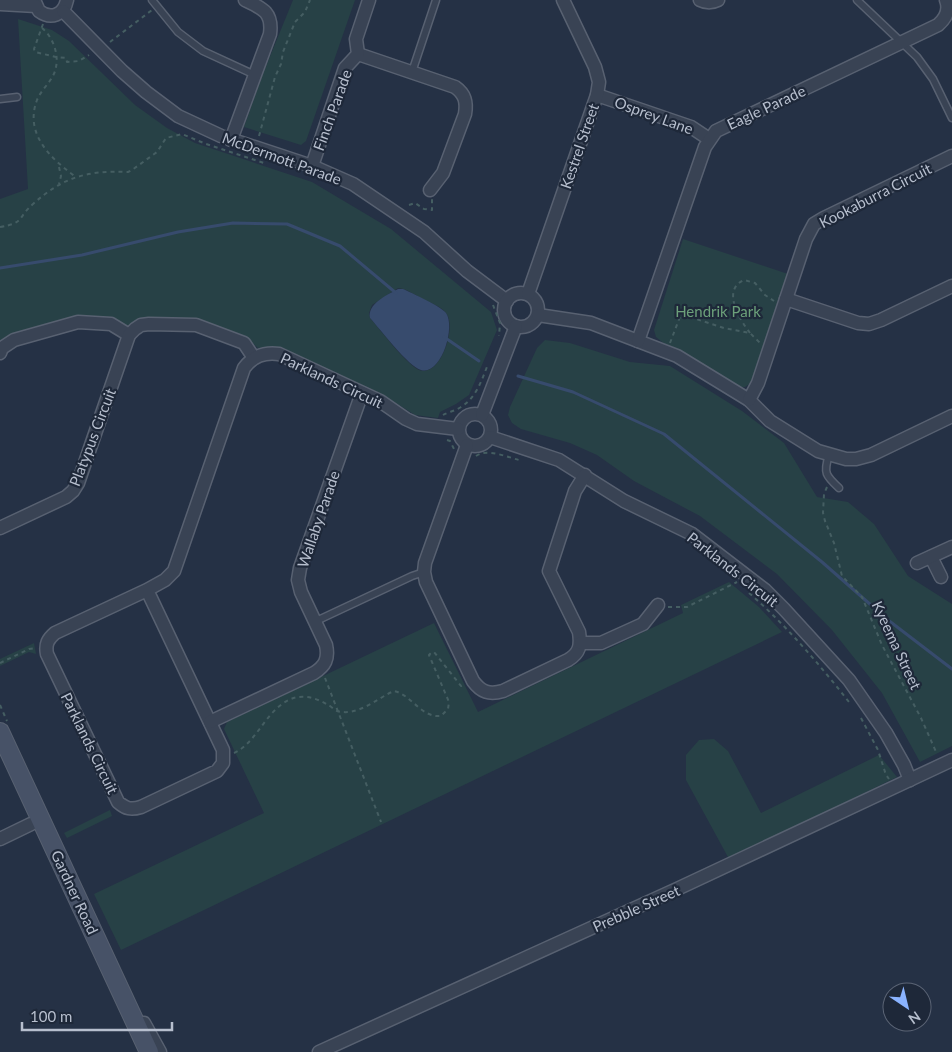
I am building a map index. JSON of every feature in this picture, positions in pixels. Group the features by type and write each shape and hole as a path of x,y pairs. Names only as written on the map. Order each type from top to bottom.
{"street":[{"path":"231,140 270,34 271,24 261,7 245,0"},
{"name":"Finch Parade","path":"312,166 345,68 358,54 356,39 369,0"},
{"name":"Kestrel Street","path":"528,294 597,95 599,82 595,67 563,0"},
{"path":"700,0 714,2 718,0"},
{"name":"Eagle Parade","path":"709,139 716,131 938,25 948,10 946,0"},
{"path":"0,4 35,3 43,14 48,16 59,14 65,5"},
{"name":"McDermott Parade","path":"65,5 122,71 178,116 262,156 312,166 353,184 424,232 467,271 507,301"},
{"path":"358,54 455,87 461,91 466,105 465,114 444,173 430,190"},
{"name":"Osprey Lane","path":"597,95 691,127 709,139"},
{"path":"638,340 709,139"},
{"name":"Kookaburra Circuit","path":"749,400 758,383 806,239 814,224 952,156"},
{"path":"784,305 869,324 952,286"},
{"path":"519,293 528,294 538,305 538,314 529,325 516,326 506,318 504,309 507,301 519,293"},
{"path":"538,314 591,323 677,356 749,400 770,420 818,452 829,456 856,459 871,455 952,416"},
{"path":"0,353 2,348 14,340 78,322 111,324 129,335 142,325 149,324 196,326 244,343 254,358 244,368 174,571 165,580 147,590 55,633 48,639 46,648"},
{"path":"482,415 516,326"},
{"name":"Platypus Circuit","path":"0,528 66,498 73,491 78,482 129,335"},
{"name":"Parklands Circuit","path":"254,358 270,353 279,354 380,401 406,419 417,424 458,429"},
{"name":"Wallaby Parade","path":"320,668 325,664 326,645 300,592 298,580 300,568 362,393"},
{"path":"471,414 482,415 491,426 490,436 483,444 472,446 467,445 460,438 458,429 462,419 471,414"},
{"name":"Parklands Circuit","path":"490,436 559,460 624,501 692,534 765,590 849,680 886,733 910,780"},
{"path":"467,445 425,563 424,572 426,582 473,681 483,692 493,694 503,691 574,656 579,650 581,642 579,632 549,571 576,491 585,475"},
{"path":"917,563 952,547"},
{"path":"931,557 941,577"},
{"path":"147,590 210,722 224,756"},
{"path":"581,642 602,643 643,624 658,605"},
{"name":"Parklands Circuit","path":"46,648 118,802 123,807 134,809 141,807 217,771 223,763 224,756"},
{"path":"210,722 320,668"},
{"name":"Gardner Road","path":"0,732 149,1052"},
{"name":"Gardner Road","path":"0,758 140,1052"},
{"name":"Prebble Street","path":"319,1052 668,894 947,763"},
{"path":"0,838 31,824"},
{"path":"126,1002 144,1023 160,1052"}],"lane":[{"path":"152,0 178,32 202,51 255,74"},
{"path":"412,72 436,0"},
{"path":"857,0 917,57 934,79 952,118"},
{"path":"0,99 17,97"},
{"path":"829,456 826,472 829,479 839,488"},
{"path":"314,622 424,572"}],"path":[{"path":"259,136 285,46 295,22 305,12 310,0"},
{"path":"109,42 156,7"},
{"path":"76,177 59,165 42,144 36,133 34,116 37,99 49,82 56,67 56,57 50,38 48,33 42,28 34,50 56,57 66,58 67,62 76,62 85,59 89,55"},
{"path":"0,227 20,221 32,205 59,184 76,177 100,172 128,172 157,152 166,138 182,134 206,144 262,156 269,165"},
{"path":"59,165 61,176 59,184"},
{"path":"409,205 415,203 424,209 432,210 433,204 430,190"},
{"path":"770,348 760,343 740,320 734,306 733,294 740,281 747,280 755,283 765,295 784,305"},
{"path":"493,306 501,329 498,342"},
{"path":"667,352 680,314 724,328 750,333"},
{"path":"491,357 478,389 471,399 457,409 443,415 439,436 450,441 454,455 463,458 471,460 480,453 486,452 526,461"},
{"name":"Kyeema Street","path":"829,479 824,494 823,512 834,543 842,576 862,597 882,645 947,763"},
{"path":"658,605 672,608 687,607 737,582"},
{"path":"744,588 764,606 831,679 853,706"},
{"path":"0,662 28,649 46,648"},
{"path":"224,756 235,753 246,745 274,710 293,698 312,698 325,703 337,711 358,709 394,691 405,695 426,713 441,716 448,709 449,702 430,655 434,652 462,686 473,681"},
{"path":"320,668 381,822"},
{"path":"858,714 878,750 886,775 894,788"}],"green space":[{"path":"293,0 355,0 306,141 301,145 244,127 262,76"},
{"path":"18,19 52,30 69,41 135,105 167,128 195,143 312,182 391,229 491,312 497,330 469,395 440,412 438,418 415,415 383,395 287,351 272,347 258,348 248,339 196,320 130,325 124,325 117,321 0,343 0,199 28,189","holes":["398,288 411,292 441,308 449,320 450,329 444,351 439,361 432,368 425,371 417,369 405,359 370,318 369,313 372,305"]},
{"name":"Hendrik Park","path":"683,239 788,274 751,383 745,387 739,387 656,337 654,330"},
{"path":"545,340 570,343 630,362 670,366 742,411 784,443 817,497 848,502 874,524 908,576 952,604 952,746 920,762 882,693 832,630 777,574 700,516 634,481 597,455 570,443 521,429 512,423 508,415 510,407 537,348"},
{"path":"729,582 759,607 782,632 121,950 94,894 264,813 224,729 227,722 434,623 478,712 683,613 681,605"},
{"path":"34,643 36,654 29,652 0,666 0,659"},
{"path":"714,739 728,751 761,813 879,755 897,777 729,859 686,780 686,755 699,740"},
{"path":"110,810 112,816 67,838 64,833"}],"water":[{"path":"398,289 403,289 439,307 446,313 449,320 448,339 445,349 435,366 428,370 421,370 409,362 370,318 370,313 375,304"}],"waterway":[{"path":"0,268 82,255 178,232 233,223 287,224 340,246 396,293"},
{"path":"444,337 479,361"},
{"path":"518,376 573,392 664,434 822,562 888,620 952,669"}]}
